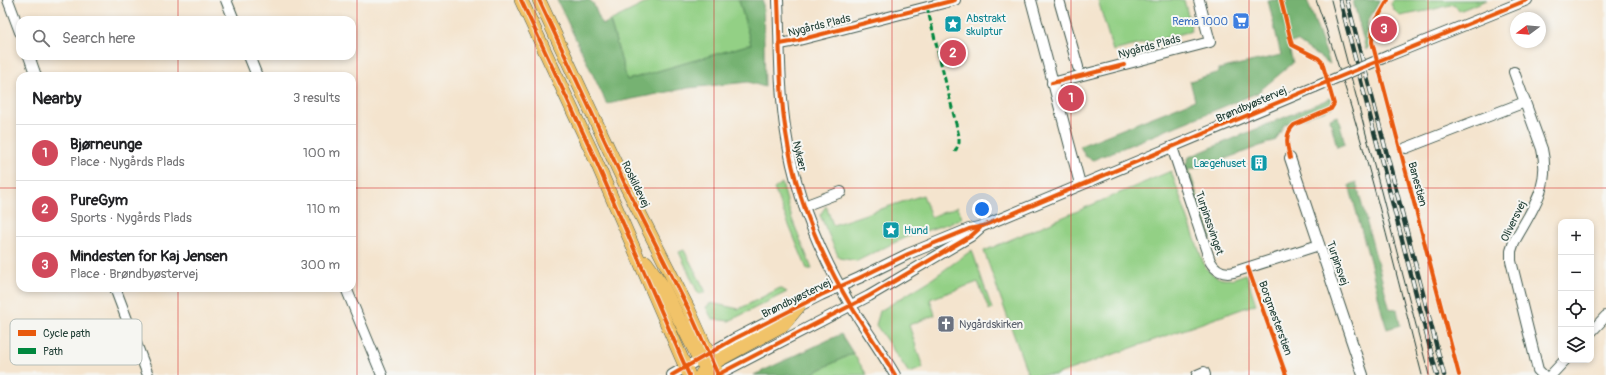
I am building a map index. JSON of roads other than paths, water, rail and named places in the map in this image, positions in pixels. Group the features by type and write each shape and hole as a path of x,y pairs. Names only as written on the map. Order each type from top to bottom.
{"main road":[{"path":"521,0 630,237 662,285 704,370 783,326 799,306"},
{"name":"Roskildevej","path":"539,0 626,186 689,310 704,370"}],"street":[{"path":"8,0 16,21"},
{"path":"226,0 232,16"},
{"name":"Nykær","path":"778,0 781,93 786,136 804,206 815,234 850,305 895,375"},
{"name":"Nygårds Plads","path":"780,44 795,42 955,0"},
{"path":"1031,0 1080,184"},
{"path":"1059,0 1078,67"},
{"name":"Nygårds Plads","path":"1052,83 1210,42 1199,0"},
{"name":"Brøndbyøstervej","path":"799,306 908,254 969,229 983,226 1388,56 1527,0"},
{"path":"30,60 35,72"},
{"path":"251,60 255,72"},
{"name":"Oliversvej","path":"1514,72 1542,148 1544,161 1545,174 1542,186 1511,251 1511,261 1538,370 1543,375"},
{"path":"1406,148 1525,102"},
{"name":"Turpinssvinget","path":"1172,147 1210,261 1218,271 1224,273 1234,272 1319,244"},
{"name":"Turpinsvej","path":"1290,158 1363,375"},
{"path":"804,206 841,192"},
{"name":"Brøndbyøstervej","path":"672,375 704,370 869,296 971,236 983,226"},
{"path":"117,292 127,319"},
{"path":"348,292 382,375"},
{"path":"1594,329 1606,316"},
{"path":"142,359 148,375"},
{"path":"1551,375 1562,363"},
{"path":"1197,375 1204,372 1205,375"}],"tram line":[{"path":"1316,0 1347,92 1386,233 1422,375"},
{"path":"1331,0 1429,375"}],"railway":[{"path":"1340,0 1437,375"},
{"path":"1347,0 1444,375"}],"place":[{"name":"Rema 1000","path":"1241,21"},
{"name":"Abstrakt skulptur","path":"953,24"},
{"name":"Mindesten for Kaj Jensen","path":"1384,29"},
{"name":"PureGym","path":"953,53"},
{"name":"Bjørneunge","path":"1071,98"},
{"name":"Lægehuset","path":"1259,163"},
{"name":"Hund","path":"891,230"},
{"name":"Nygårdskirken","path":"946,324"}]}
